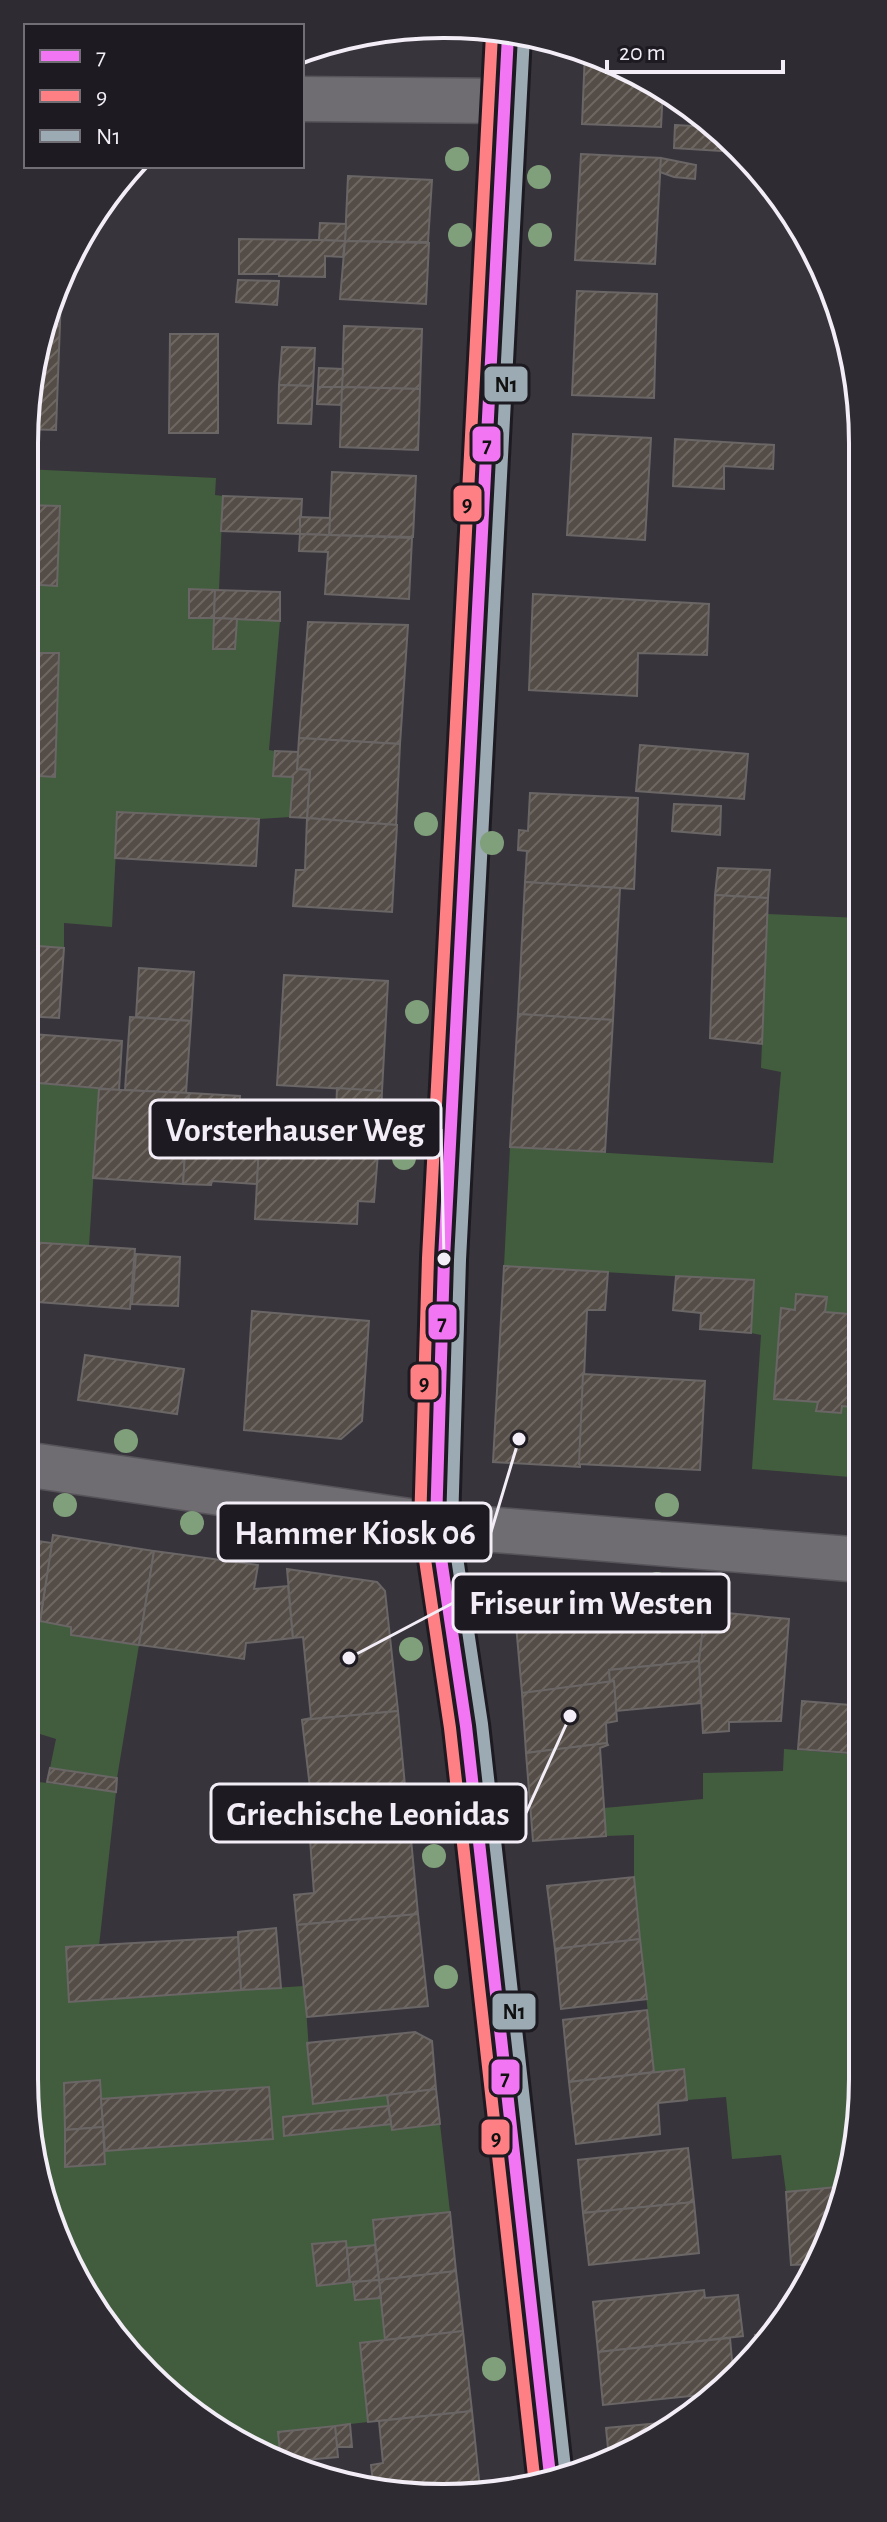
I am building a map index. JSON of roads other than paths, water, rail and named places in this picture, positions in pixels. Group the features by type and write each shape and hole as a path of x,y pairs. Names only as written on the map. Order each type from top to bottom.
{"street":[{"path":"508,43 444,1259 436,1525 466,1726 549,2470"},
{"path":"304,99 505,101"},
{"path":"38,1466 436,1525 849,1559"}],"place":[{"name":"Vorsterhauser Weg","path":"444,1259"},
{"name":"Hammer Kiosk 06","path":"519,1439"},
{"name":"Friseur im Westen","path":"349,1658"},
{"name":"Griechische Leonidas","path":"570,1716"}]}
